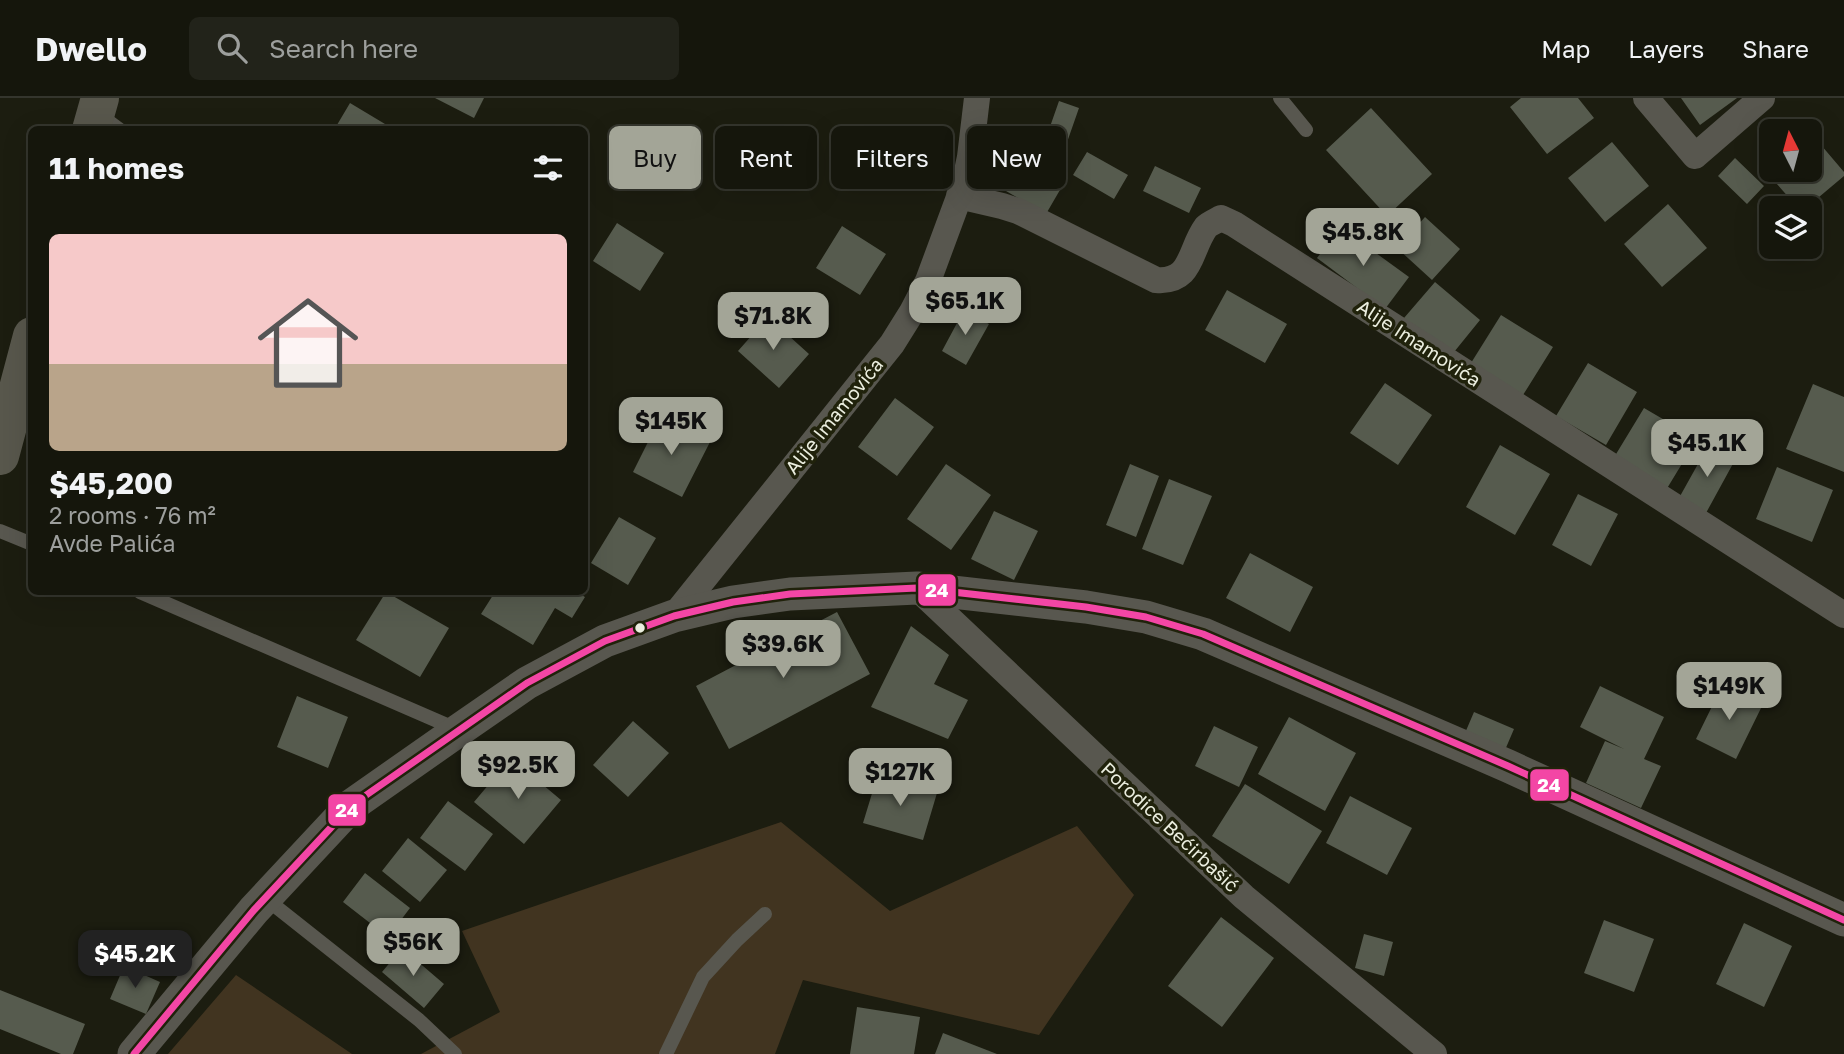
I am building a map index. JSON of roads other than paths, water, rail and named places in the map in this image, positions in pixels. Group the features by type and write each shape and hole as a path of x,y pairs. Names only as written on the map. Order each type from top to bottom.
{"main road":[{"path":"0,456 28,351"}],"street":[{"name":"Alije Imamovića","path":"674,616 892,344 912,313 928,281 959,197 970,157 977,98"},
{"path":"1646,98 1695,156 1762,98"},
{"name":"Alije Imamovića","path":"959,197 1018,211 1156,280 1171,281 1183,272 1208,225 1221,219 1234,224 1844,615"},
{"path":"134,1054 265,898 352,805 527,684 605,641 674,616 733,602 790,594 917,588 1086,607 1146,617 1203,635 1520,771 1844,920"},
{"name":"Porodice Bećirbašić","path":"917,588 1244,897 1433,1054"}],"lane":[{"path":"1280,98 1306,130"},
{"path":"0,531 28,542"},
{"path":"147,595 459,730"},
{"path":"265,898 419,1020 455,1054"},
{"path":"666,1054 703,977 765,914"}]}
